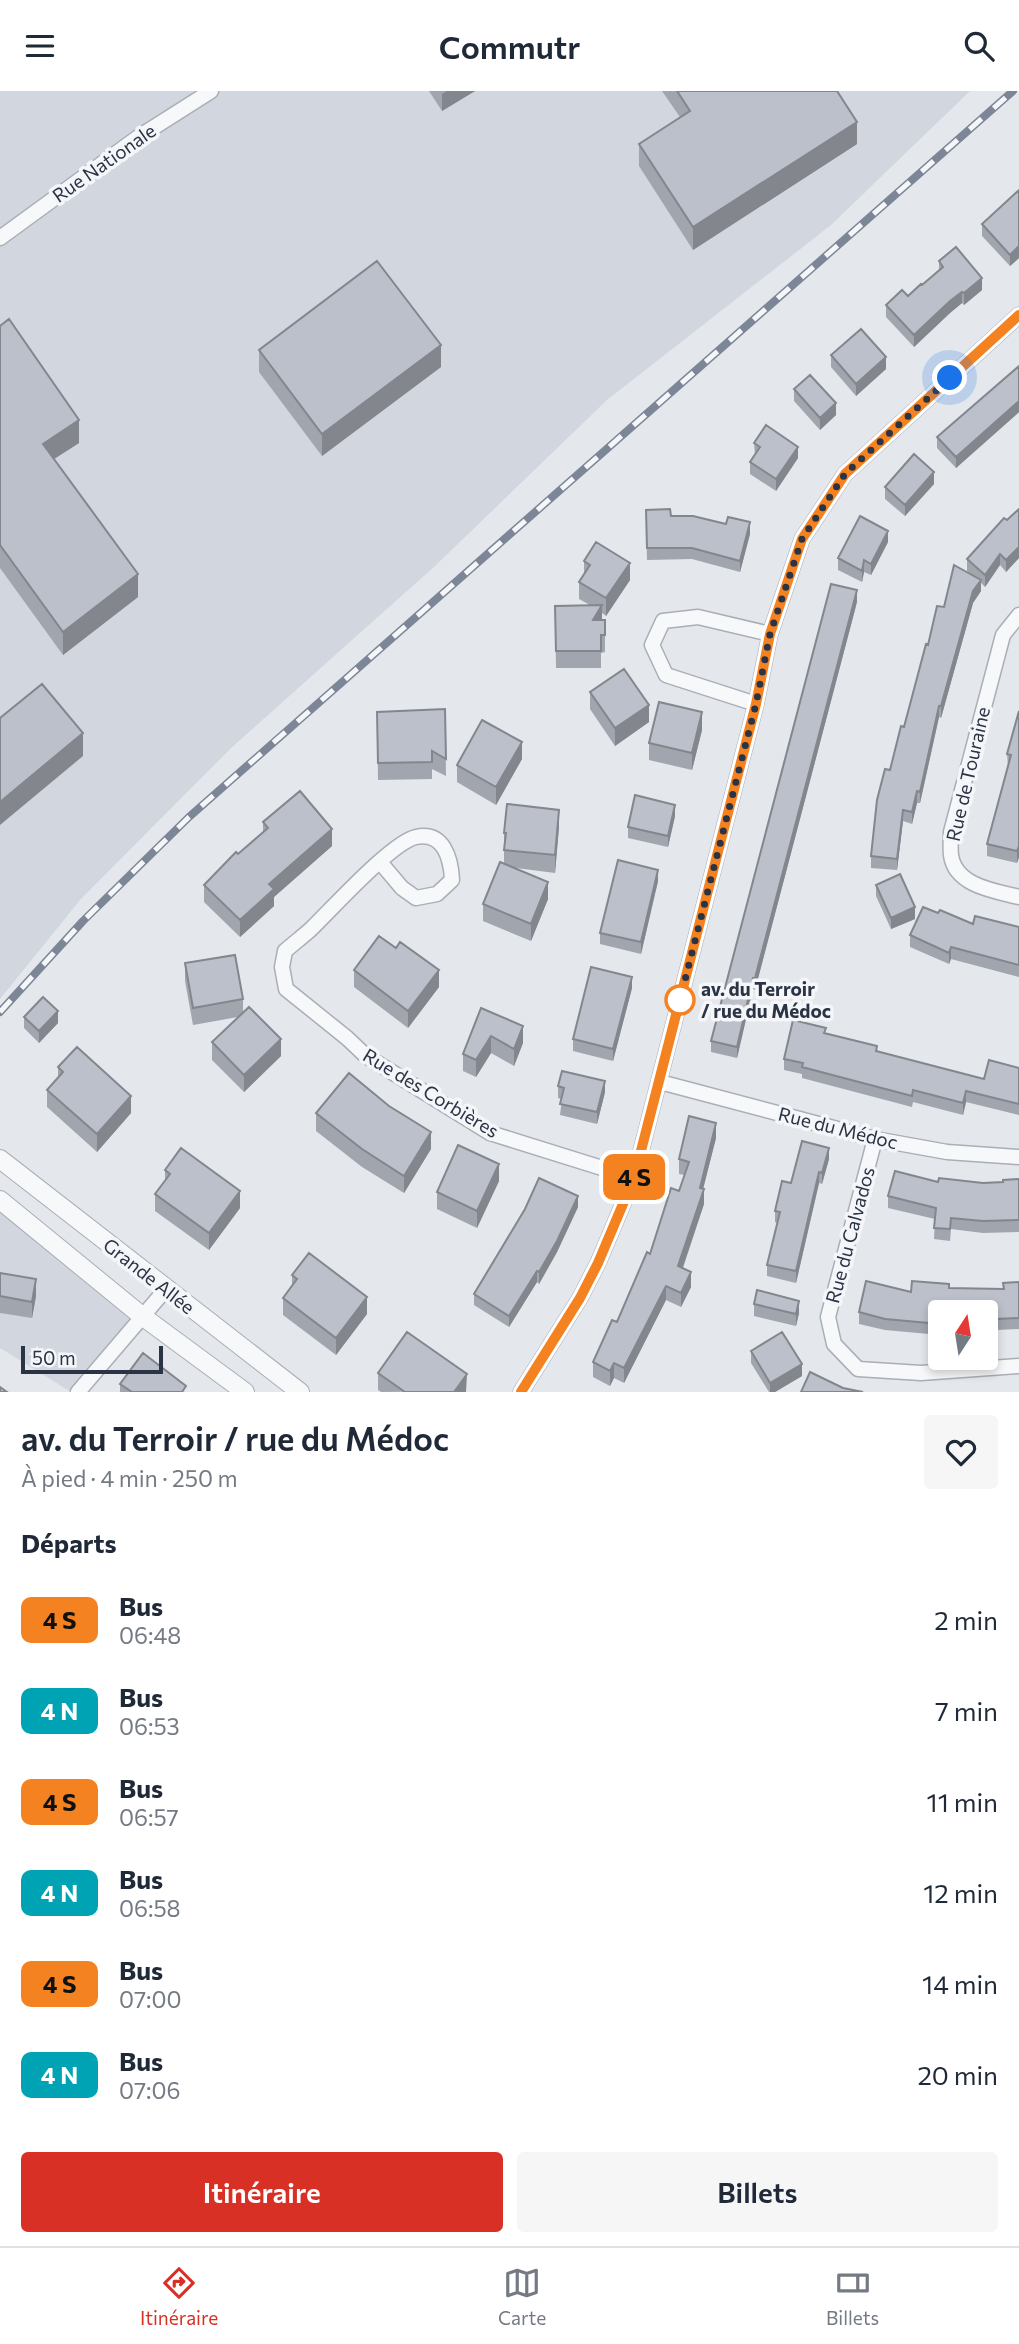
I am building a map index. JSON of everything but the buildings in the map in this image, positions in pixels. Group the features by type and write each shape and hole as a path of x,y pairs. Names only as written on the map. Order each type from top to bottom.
{"street":[{"name":"Rue Nationale","path":"0,238 137,138 211,91"},
{"path":"521,1392 580,1298 634,1178 756,704 770,634 802,539 845,474 1019,315"},
{"name":"Rue de Touraine","path":"1019,615 1003,635 951,832 951,858 963,877 982,888 1019,898"},
{"path":"756,704 666,675 652,645 663,621 698,617 770,634"},
{"name":"Rue des Corbières","path":"380,862 402,888 416,898 437,894 452,880 446,849 432,839 416,837 400,845 380,862 308,932 285,950 282,967 286,989 366,1056 490,1133 634,1178"},
{"name":"Rue du Médoc","path":"660,1082 875,1139 947,1152 1019,1157"},
{"name":"Rue du Calvados","path":"875,1139 828,1317 834,1344 858,1369 921,1373 1019,1366"},
{"name":"Grande Allée","path":"0,1160 300,1392"},
{"name":"Grande Allée","path":"0,1200 142,1316 245,1392"},
{"path":"78,1392 166,1289"}],"shaded area":[{"path":"0,91 970,91 831,225 607,400 435,566 230,749 80,900 0,999"},
{"path":"0,1200 142,1316 71,1392 0,1348"}],"railway":[{"path":"0,1012 83,921 189,817 1013,91"}],"bus line":[{"path":"521,1392 580,1298 634,1178 756,704 770,634 802,539 845,474 1019,315"}],"place":[{"name":"av. du Terroir / rue du Médoc","path":"680,1000"}],"route":[{"path":"680,1000 678,1007 756,704 770,634 802,539 845,474 950,378"}]}
